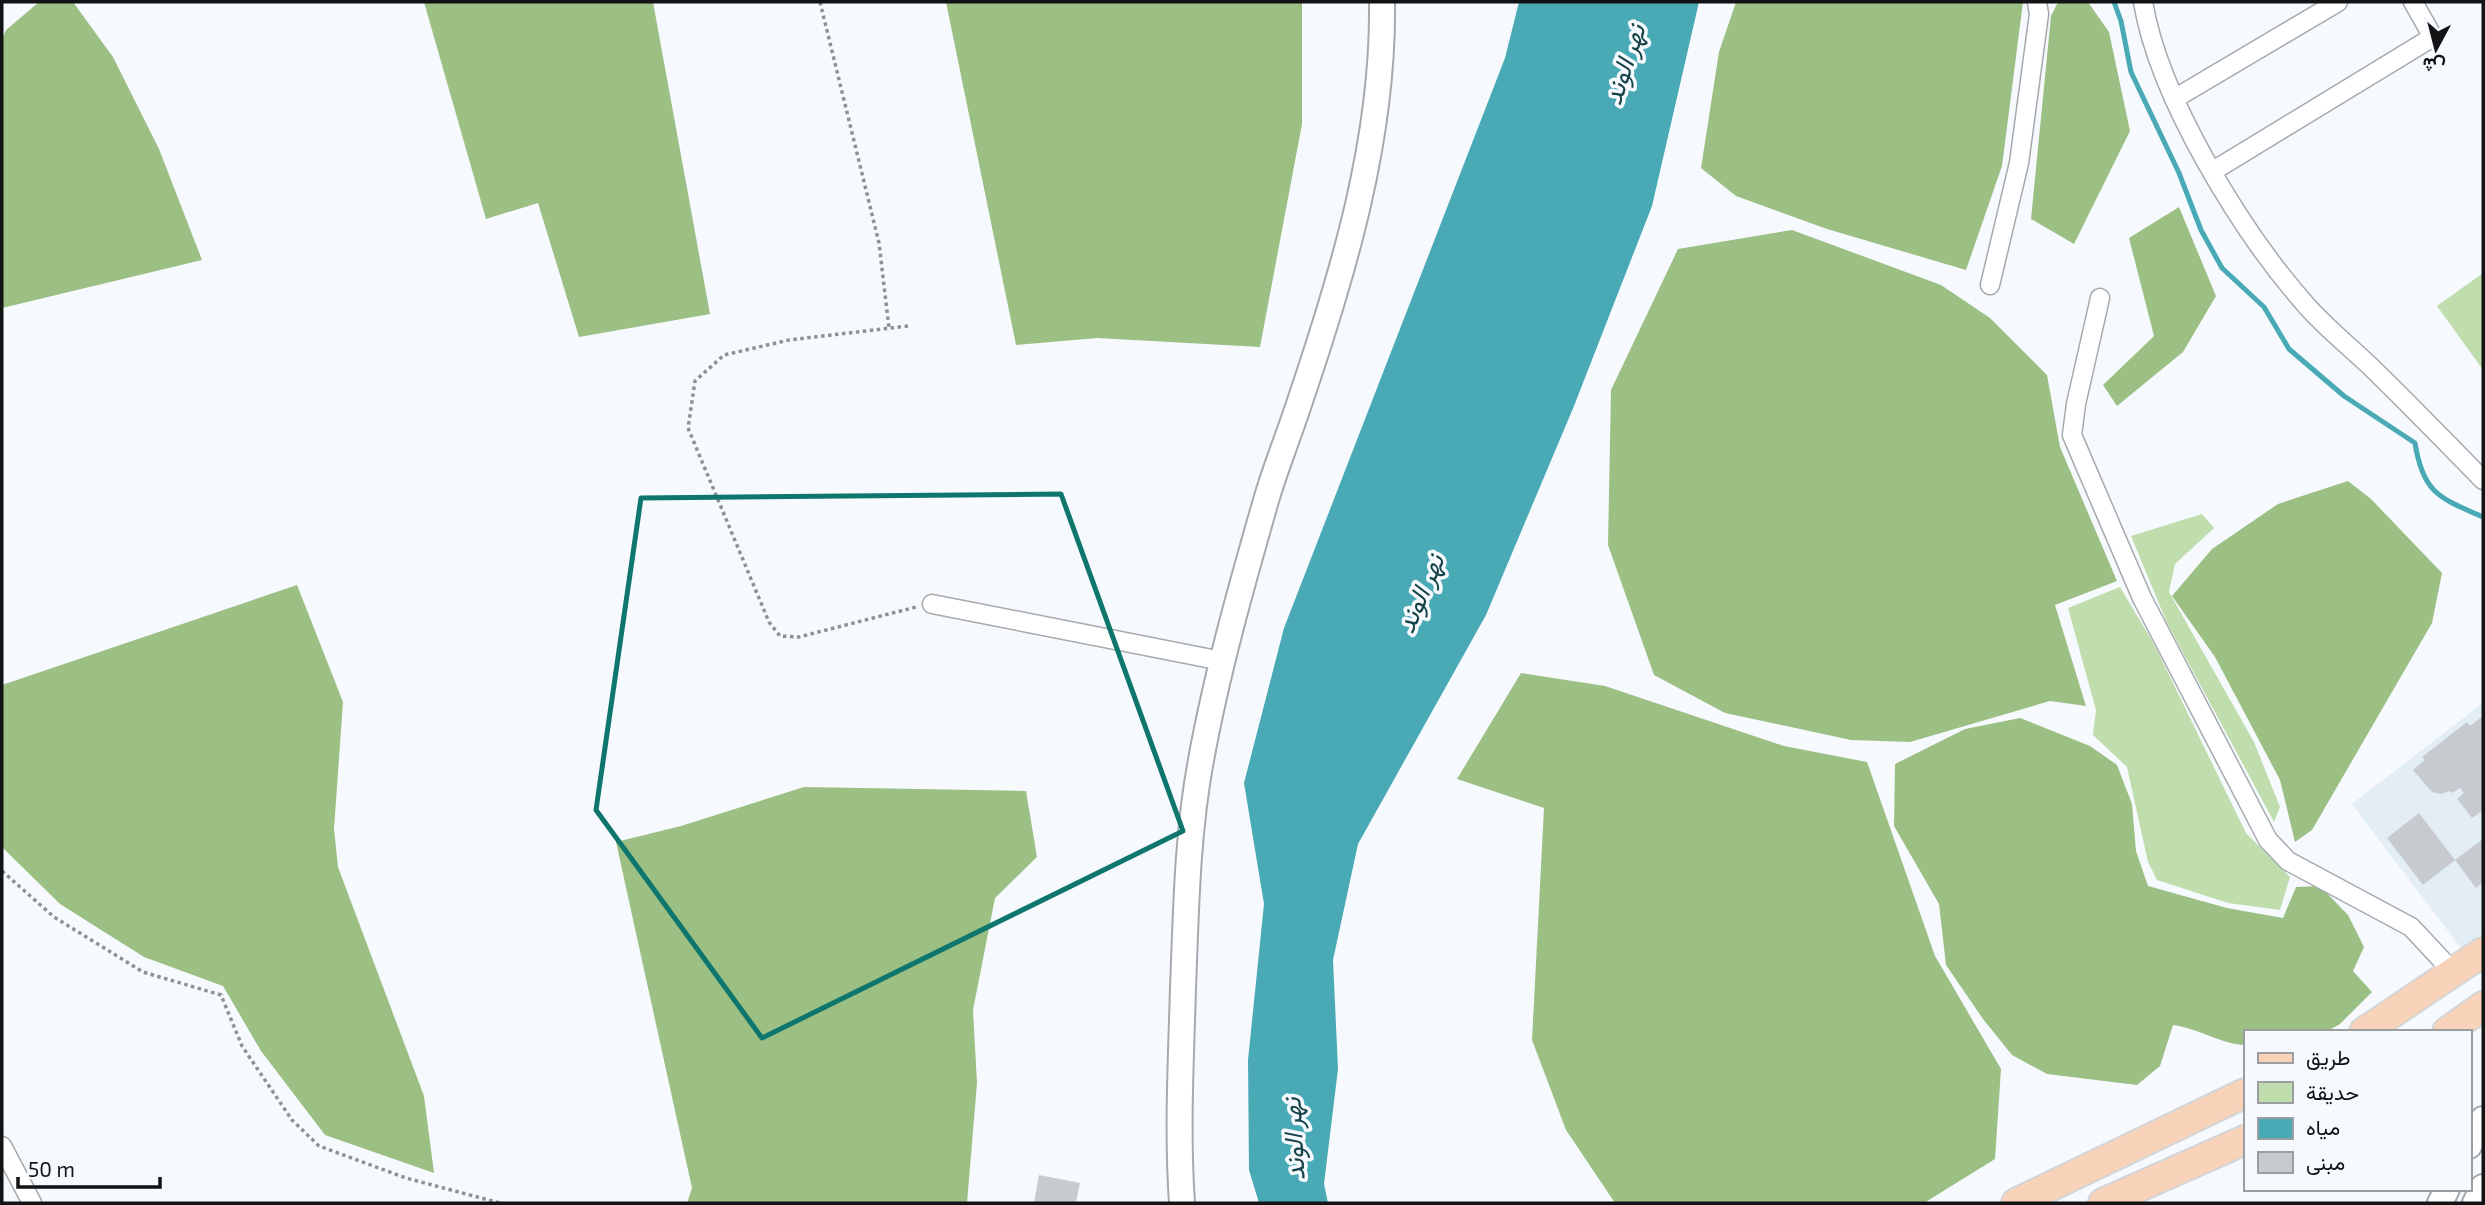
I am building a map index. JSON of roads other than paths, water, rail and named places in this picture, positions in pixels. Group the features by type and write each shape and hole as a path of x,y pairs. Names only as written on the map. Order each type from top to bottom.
{"main road":[{"path":"2367,1030 2483,952"},
{"path":"2450,1030 2481,1009"},
{"path":"2016,1203 2244,1093"},
{"path":"2103,1203 2244,1140"}],"street":[{"path":"1182,1203 1178,1141 1189,858 1200,763 1222,661 1268,494 1301,398 1350,234 1377,111 1382,2"},
{"path":"1990,285 2019,163 2039,14 2037,2"},
{"path":"2143,2 2153,46 2174,99 2213,171 2256,239 2305,305 2483,480"},
{"path":"2174,99 2338,2"},
{"path":"2213,171 2433,37 2413,2"},
{"path":"2100,299 2076,404 2072,435 2142,598 2268,840 2288,861 2411,927 2454,972"},
{"path":"932,604 1222,661"},
{"path":"2471,1142 2483,1119"},
{"path":"1166,1203 1178,1141"},
{"path":"2,1146 32,1203"},
{"path":"2475,1203 2483,1187"}],"water":[{"name":"نهر الوند","path":"1519,2 1699,2 1652,206 1574,406 1486,615 1358,844 1333,960 1338,1069 1324,1184 1328,1203 1259,1203 1249,1170 1248,1060 1264,904 1244,783 1284,628 1505,58"}],"waterway":[{"path":"2114,2 2121,21 2131,72 2179,173 2201,230 2222,268 2264,307 2289,349 2344,396 2415,443 2423,473 2436,492 2455,505 2483,517"}]}
